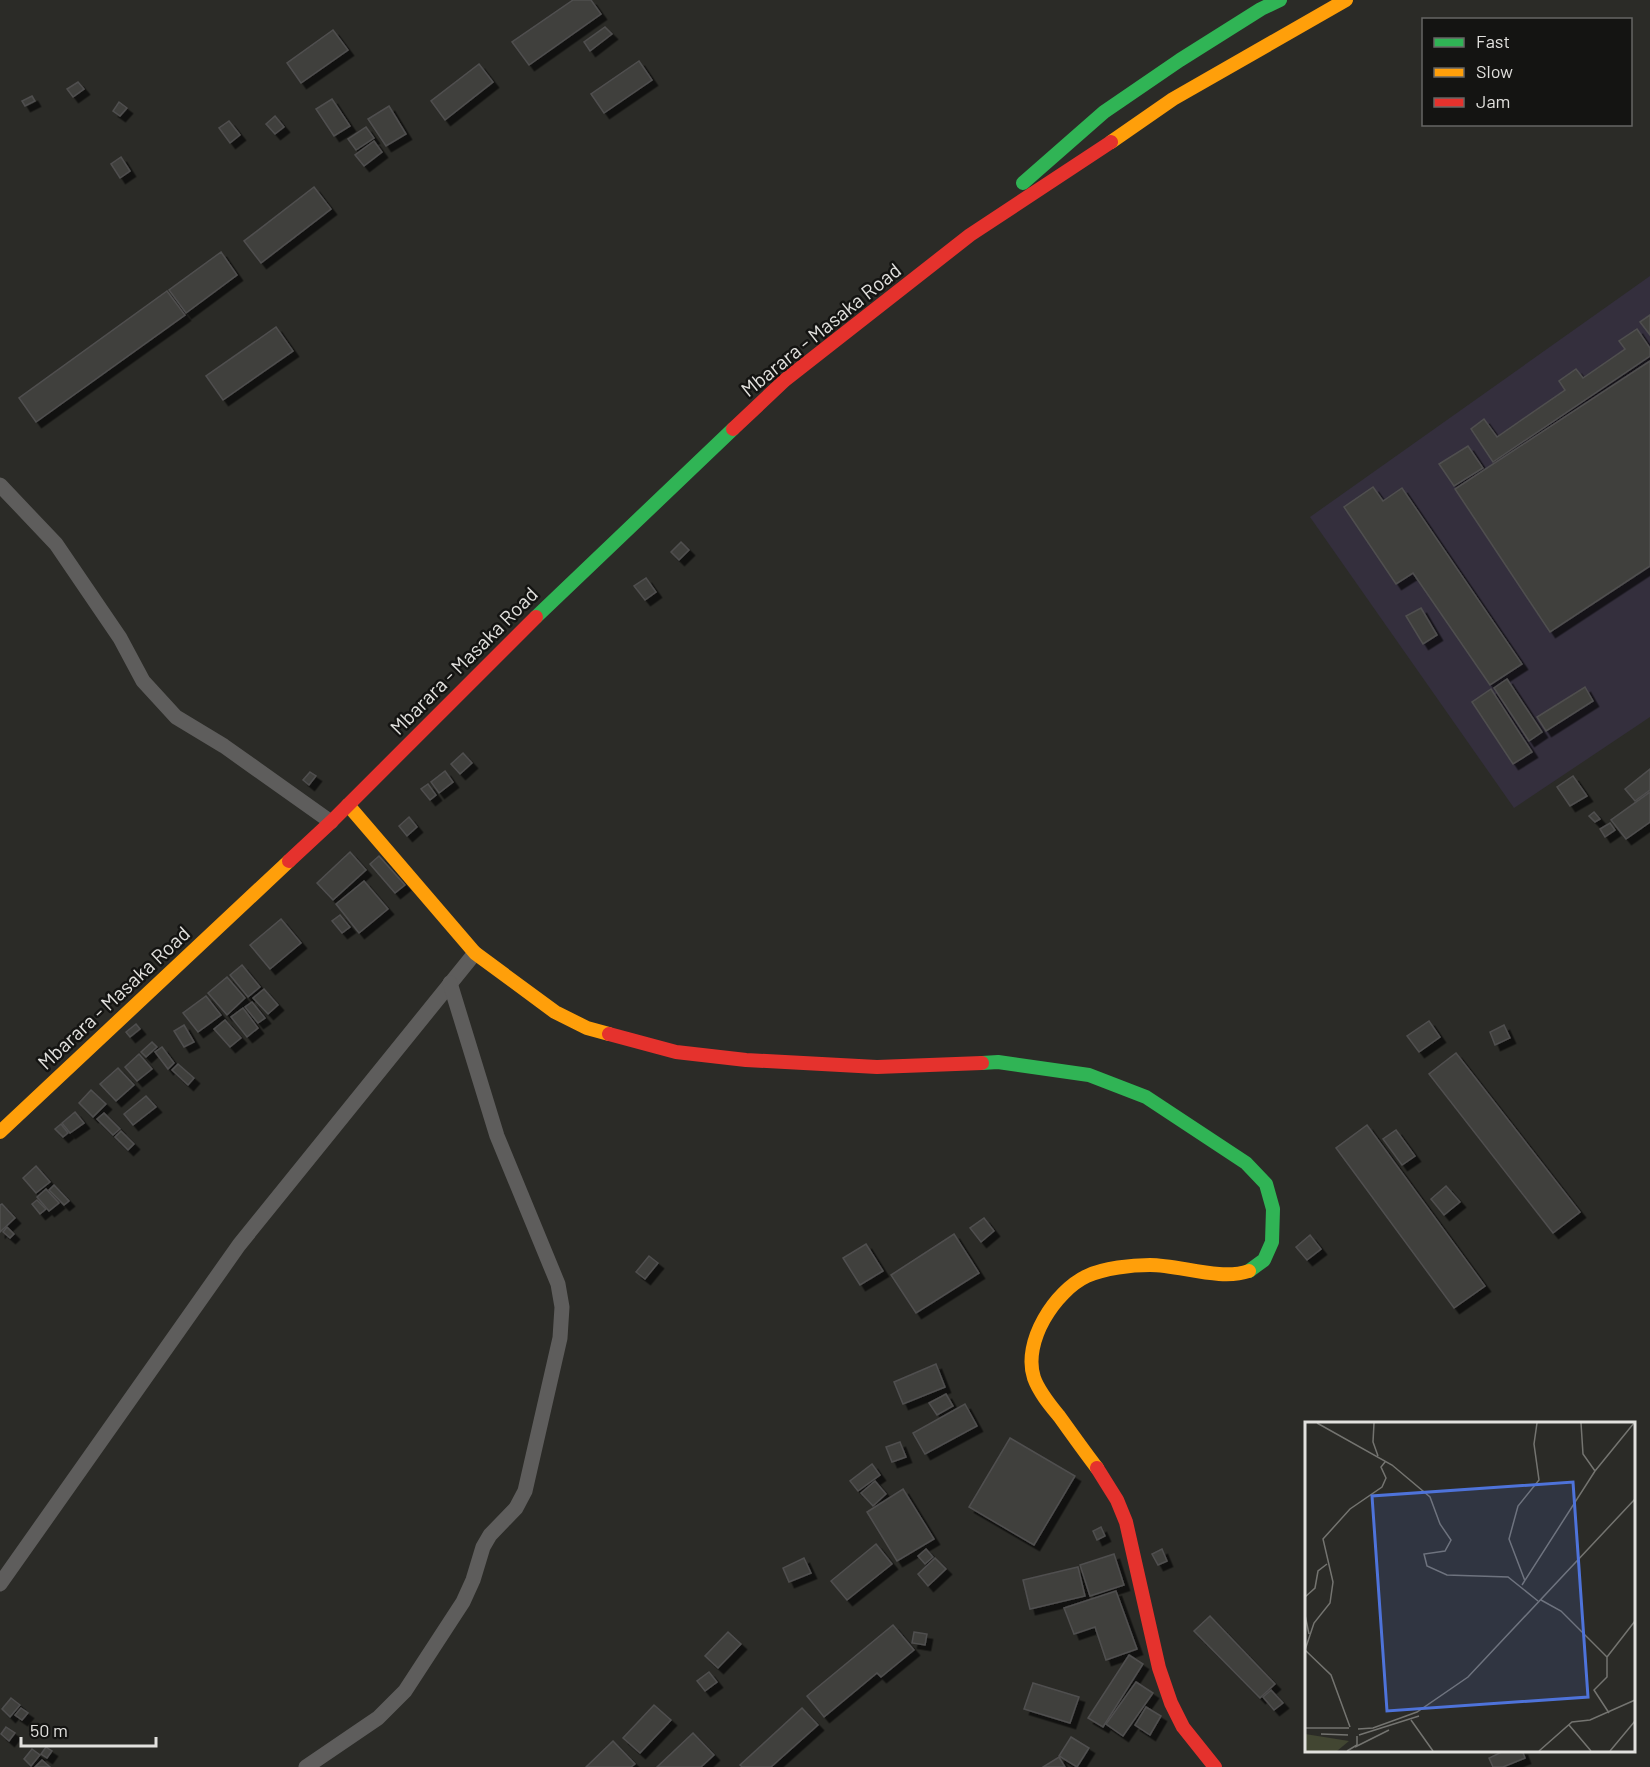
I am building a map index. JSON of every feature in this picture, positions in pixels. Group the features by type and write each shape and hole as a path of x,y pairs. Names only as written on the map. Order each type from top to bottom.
{"main road":[{"name":"Mbarara - Masaka Road","path":"970,235 1022,184 1104,112 1260,9 1280,0"},
{"name":"Mbarara - Masaka Road","path":"0,1132 331,822 548,605 785,380 970,235 1173,99 1346,0"},
{"path":"348,805 475,953 555,1012 587,1028 676,1052 746,1060 877,1067 998,1062 1089,1075 1146,1097 1246,1163 1266,1184 1273,1209 1272,1242 1264,1260 1248,1272 1234,1275 1152,1265 1126,1266 1087,1276 1048,1310 1034,1341 1031,1361 1034,1378 1042,1394 1105,1478 1117,1500 1125,1522 1159,1668 1171,1703 1183,1727 1215,1767"}],"street":[{"path":"0,485 56,544 120,638 142,681 176,717 224,746 331,822"},
{"path":"0,1584 239,1245 475,953"},
{"path":"306,1767 378,1718 405,1691 463,1602 490,1534 516,1508 525,1491 560,1338 562,1308 558,1284 496,1136 450,983"}],"shaded area":[{"path":"1650,276 1650,717 1514,808 1310,517"}],"building":[{"path":"573,0 591,0 601,14 529,65 512,42"},
{"path":"605,27 612,34 590,51 584,42"},
{"path":"333,30 348,50 301,83 287,63"},
{"path":"639,61 652,80 604,113 591,94"},
{"path":"479,64 493,82 445,120 431,101"},
{"path":"78,82 84,89 73,97 67,89"},
{"path":"32,96 35,101 25,106 22,101"},
{"path":"332,99 350,126 334,136 316,109"},
{"path":"119,102 127,108 120,116 113,111"},
{"path":"389,106 406,134 386,146 368,119"},
{"path":"275,116 284,127 275,134 266,124"},
{"path":"229,121 240,135 230,143 219,128"},
{"path":"366,127 374,138 356,150 348,139"},
{"path":"374,141 382,152 364,166 355,155"},
{"path":"121,157 130,171 120,178 111,164"},
{"path":"314,187 331,209 261,263 244,241"},
{"path":"221,252 237,275 186,313 169,290"},
{"path":"167,291 185,315 36,422 19,398"},
{"path":"1650,315 1650,335 1640,322"},
{"path":"276,327 293,351 223,400 206,376"},
{"path":"1637,329 1650,348 1650,356 1493,462 1471,429 1484,419 1497,437 1565,390 1559,381 1576,369 1583,378 1625,349 1619,341"},
{"path":"1650,361 1650,566 1550,632 1455,489"},
{"path":"1468,446 1483,468 1454,486 1439,464"},
{"path":"1373,487 1383,501 1402,488 1522,664 1490,685 1413,573 1396,584 1344,507"},
{"path":"681,542 689,550 679,560 671,552"},
{"path":"646,578 656,592 645,600 634,586"},
{"path":"1421,608 1437,635 1423,644 1406,616"},
{"path":"1507,679 1542,732 1529,741 1494,688"},
{"path":"1585,687 1593,701 1546,731 1537,717"},
{"path":"1491,689 1532,752 1513,764 1472,702"},
{"path":"463,753 472,763 460,774 451,764"},
{"path":"1650,769 1650,790 1635,801 1625,789"},
{"path":"445,771 453,782 439,793 431,782"},
{"path":"310,772 316,776 309,785 303,780"},
{"path":"1573,776 1587,796 1570,806 1557,787"},
{"path":"428,784 436,795 430,800 421,789"},
{"path":"1650,792 1650,822 1626,839 1611,820"},
{"path":"1594,812 1600,819 1595,822 1589,816"},
{"path":"409,817 417,827 407,836 399,826"},
{"path":"1610,823 1615,830 1605,837 1600,829"},
{"path":"350,852 366,870 333,900 317,883"},
{"path":"379,856 405,885 395,893 370,864"},
{"path":"364,881 388,909 359,933 336,904"},
{"path":"340,915 350,927 342,933 332,921"},
{"path":"281,919 301,943 270,969 250,945"},
{"path":"242,965 260,987 248,997 230,975"},
{"path":"227,977 245,998 227,1015 208,993"},
{"path":"264,989 278,1005 268,1014 253,998"},
{"path":"206,996 221,1015 198,1032 183,1013"},
{"path":"252,1002 265,1018 258,1023 245,1007"},
{"path":"243,1008 258,1028 247,1037 231,1017"},
{"path":"225,1020 241,1038 230,1047 214,1029"},
{"path":"1429,1021 1440,1037 1419,1052 1407,1036"},
{"path":"136,1024 140,1029 130,1037 126,1032"},
{"path":"184,1025 194,1042 184,1047 174,1031"},
{"path":"1504,1025 1510,1038 1495,1045 1490,1032"},
{"path":"152,1042 157,1047 146,1057 141,1052"},
{"path":"162,1047 174,1063 168,1069 155,1052"},
{"path":"1456,1053 1580,1212 1553,1233 1429,1074"},
{"path":"139,1054 152,1069 137,1081 125,1067"},
{"path":"178,1064 194,1078 188,1085 172,1070"},
{"path":"118,1068 134,1085 116,1101 100,1084"},
{"path":"91,1090 106,1104 93,1117 79,1103"},
{"path":"146,1096 156,1107 133,1125 124,1114"},
{"path":"75,1112 84,1123 70,1133 62,1123"},
{"path":"104,1113 120,1129 113,1135 97,1119"},
{"path":"61,1124 68,1133 63,1137 55,1129"},
{"path":"1367,1125 1485,1286 1454,1308 1336,1148"},
{"path":"1396,1130 1415,1156 1402,1165 1383,1139"},
{"path":"121,1131 134,1144 128,1150 115,1137"},
{"path":"36,1166 50,1182 36,1193 23,1178"},
{"path":"54,1185 69,1201 64,1205 49,1190"},
{"path":"1446,1186 1460,1202 1444,1215 1431,1199"},
{"path":"46,1189 59,1203 49,1211 37,1197"},
{"path":"37,1200 46,1209 40,1214 32,1204"},
{"path":"2,1204 15,1218 0,1232 0,1205"},
{"path":"984,1218 994,1231 981,1242 970,1228"},
{"path":"7,1227 14,1234 10,1238 3,1232"},
{"path":"954,1234 979,1273 916,1313 891,1275"},
{"path":"1310,1235 1321,1249 1307,1260 1296,1247"},
{"path":"866,1244 883,1271 860,1285 843,1258"},
{"path":"649,1256 658,1263 645,1279 636,1272"},
{"path":"936,1364 945,1387 903,1404 894,1382"},
{"path":"946,1394 953,1406 937,1415 929,1403"},
{"path":"965,1404 977,1426 925,1454 913,1433"},
{"path":"1010,1438 1075,1476 1034,1545 969,1507"},
{"path":"900,1442 906,1457 892,1462 886,1447"},
{"path":"872,1464 880,1475 858,1491 850,1481"},
{"path":"875,1481 886,1494 873,1506 861,1493"},
{"path":"903,1489 934,1539 897,1561 867,1512"},
{"path":"1101,1527 1105,1536 1097,1540 1093,1531"},
{"path":"876,1544 892,1564 847,1600 831,1581"},
{"path":"926,1549 933,1557 925,1564 918,1556"},
{"path":"1162,1549 1167,1561 1158,1565 1152,1554"},
{"path":"1114,1554 1124,1585 1090,1596 1080,1565"},
{"path":"804,1558 811,1573 789,1582 783,1568"},
{"path":"935,1558 946,1569 928,1586 918,1574"},
{"path":"1078,1567 1085,1596 1030,1609 1023,1580"},
{"path":"1116,1591 1137,1649 1106,1660 1095,1627 1074,1634 1064,1608"},
{"path":"1210,1616 1275,1684 1260,1698 1194,1631"},
{"path":"893,1625 914,1650 881,1677 877,1673 824,1717 807,1696"},
{"path":"728,1632 741,1644 718,1668 705,1656"},
{"path":"914,1632 927,1634 925,1645 912,1643"},
{"path":"1129,1655 1143,1664 1103,1727 1088,1718"},
{"path":"709,1672 717,1682 705,1691 697,1681"},
{"path":"1136,1682 1153,1693 1123,1736 1106,1724"},
{"path":"1033,1683 1079,1697 1070,1723 1024,1709"},
{"path":"1271,1690 1283,1703 1274,1710 1263,1697"},
{"path":"11,1698 20,1705 10,1717 2,1709"},
{"path":"654,1705 671,1720 640,1753 623,1738"},
{"path":"1146,1707 1161,1716 1150,1735 1135,1725"},
{"path":"21,1708 28,1713 22,1720 15,1715"},
{"path":"802,1708 818,1725 771,1767 742,1767 740,1765"},
{"path":"6,1727 15,1733 9,1741 1,1734"},
{"path":"693,1733 714,1755 701,1767 657,1767"},
{"path":"1071,1737 1089,1748 1077,1767 1059,1756"},
{"path":"613,1741 635,1764 631,1767 586,1767"},
{"path":"46,1747 52,1751 47,1758 41,1754"},
{"path":"32,1749 40,1755 31,1766 24,1759"},
{"path":"1502,1752 1523,1752 1525,1758 1503,1767 1493,1767 1489,1758"},
{"path":"1059,1757 1065,1767 1043,1767"},
{"path":"42,1760 50,1767 35,1767"}],"traffic: fast":[{"path":"1023,183 1104,112 1180,60 1261,9 1280,0"},
{"path":"536,617 733,429"},
{"path":"982,1063 998,1062 1089,1075 1146,1097 1246,1163 1266,1184 1273,1209 1272,1242 1264,1260 1249,1271"}],"traffic: slow":[{"path":"1111,142 1173,99 1346,0"},
{"path":"348,805 475,953 555,1012 587,1028 609,1034"},
{"path":"0,1132 289,861"},
{"path":"1097,1468 1045,1398 1034,1378 1033,1349 1037,1334 1053,1305 1075,1283 1087,1276 1118,1267 1162,1266 1226,1274 1249,1271"}],"traffic: jam":[{"path":"733,429 785,380 970,235 1111,142"},
{"path":"289,861 536,617"},
{"path":"609,1034 676,1052 746,1060 877,1067 982,1063"},
{"path":"1097,1468 1117,1500 1126,1522 1159,1668 1171,1703 1183,1727 1215,1767"}]}
